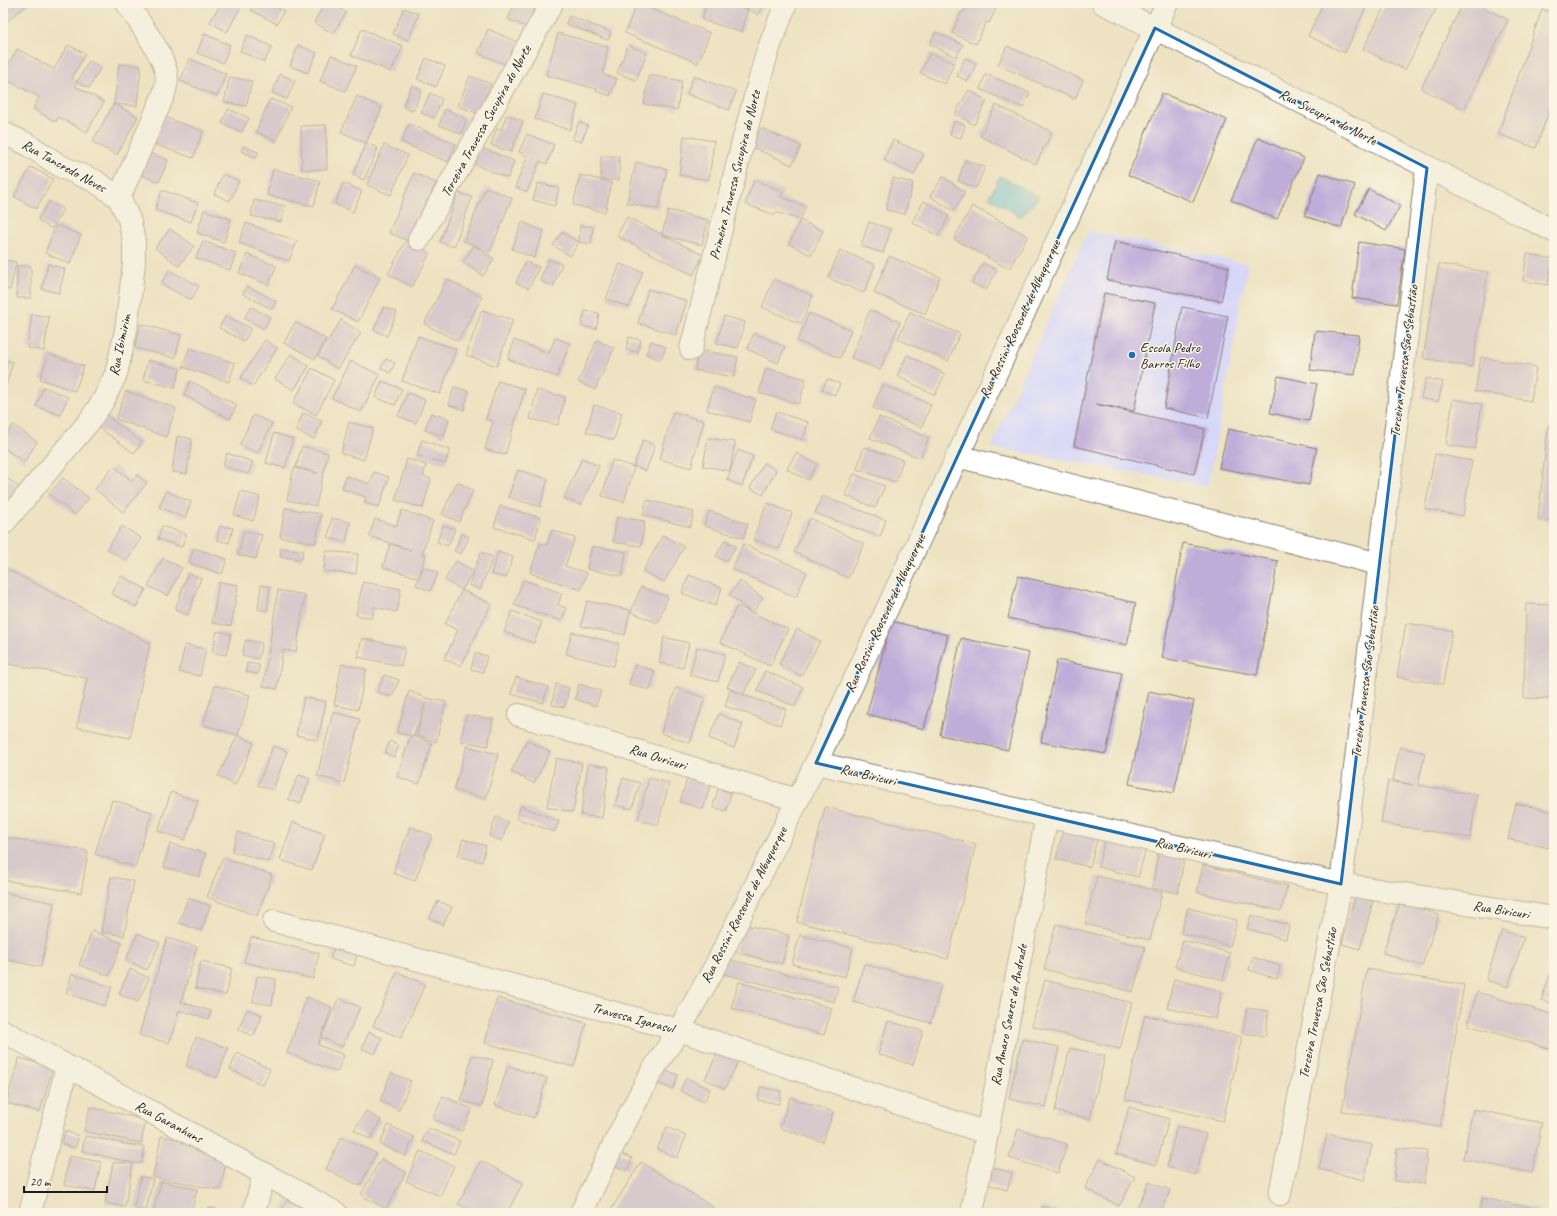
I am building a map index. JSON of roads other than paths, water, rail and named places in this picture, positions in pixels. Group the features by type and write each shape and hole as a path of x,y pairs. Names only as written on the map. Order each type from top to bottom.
{"street":[{"path":"120,200 164,94 167,79 164,66 158,52 126,3"},
{"name":"Terceira Travessa Sucupira do Norte","path":"420,239 552,3"},
{"name":"Primeira Travessa Sucupira do Norte","path":"691,349 767,53 786,3"},
{"name":"Rua Sucupira do Norte","path":"1103,3 1155,28 1427,168 1554,230"},
{"name":"Rua Rossini Roosevelt de Albuquerque","path":"581,1213 612,1148 651,1073 679,1030 715,967 816,763 1167,3"},
{"name":"Rua Tancredo Neves","path":"3,133 27,144 62,167 95,181 120,200"},
{"name":"Terceira Travessa São Sebastião","path":"1280,1194 1341,884 1427,168"},
{"name":"Rua Ibimirim","path":"3,524 88,423 103,401 116,374 126,330 134,263 134,242 129,219 120,200"},
{"path":"957,456 1379,564"},
{"name":"Rua Ouricuri","path":"519,715 798,800"},
{"name":"Rua Biricuri","path":"816,763 1341,884 1554,918"},
{"name":"Rua Amaro Soares de Andrade","path":"972,1213 1046,816"},
{"name":"Travessa Igarasul","path":"274,920 679,1030 987,1133"},
{"name":"Rua Garanhuns","path":"3,1031 336,1213"},
{"path":"30,1213 67,1067"},
{"path":"254,1213 264,1174"}],"water":[{"path":"1000,176 1039,197 1021,217 989,197"}],"place":[{"name":"Escola Pedro Barros Filho","path":"1132,355"}]}
